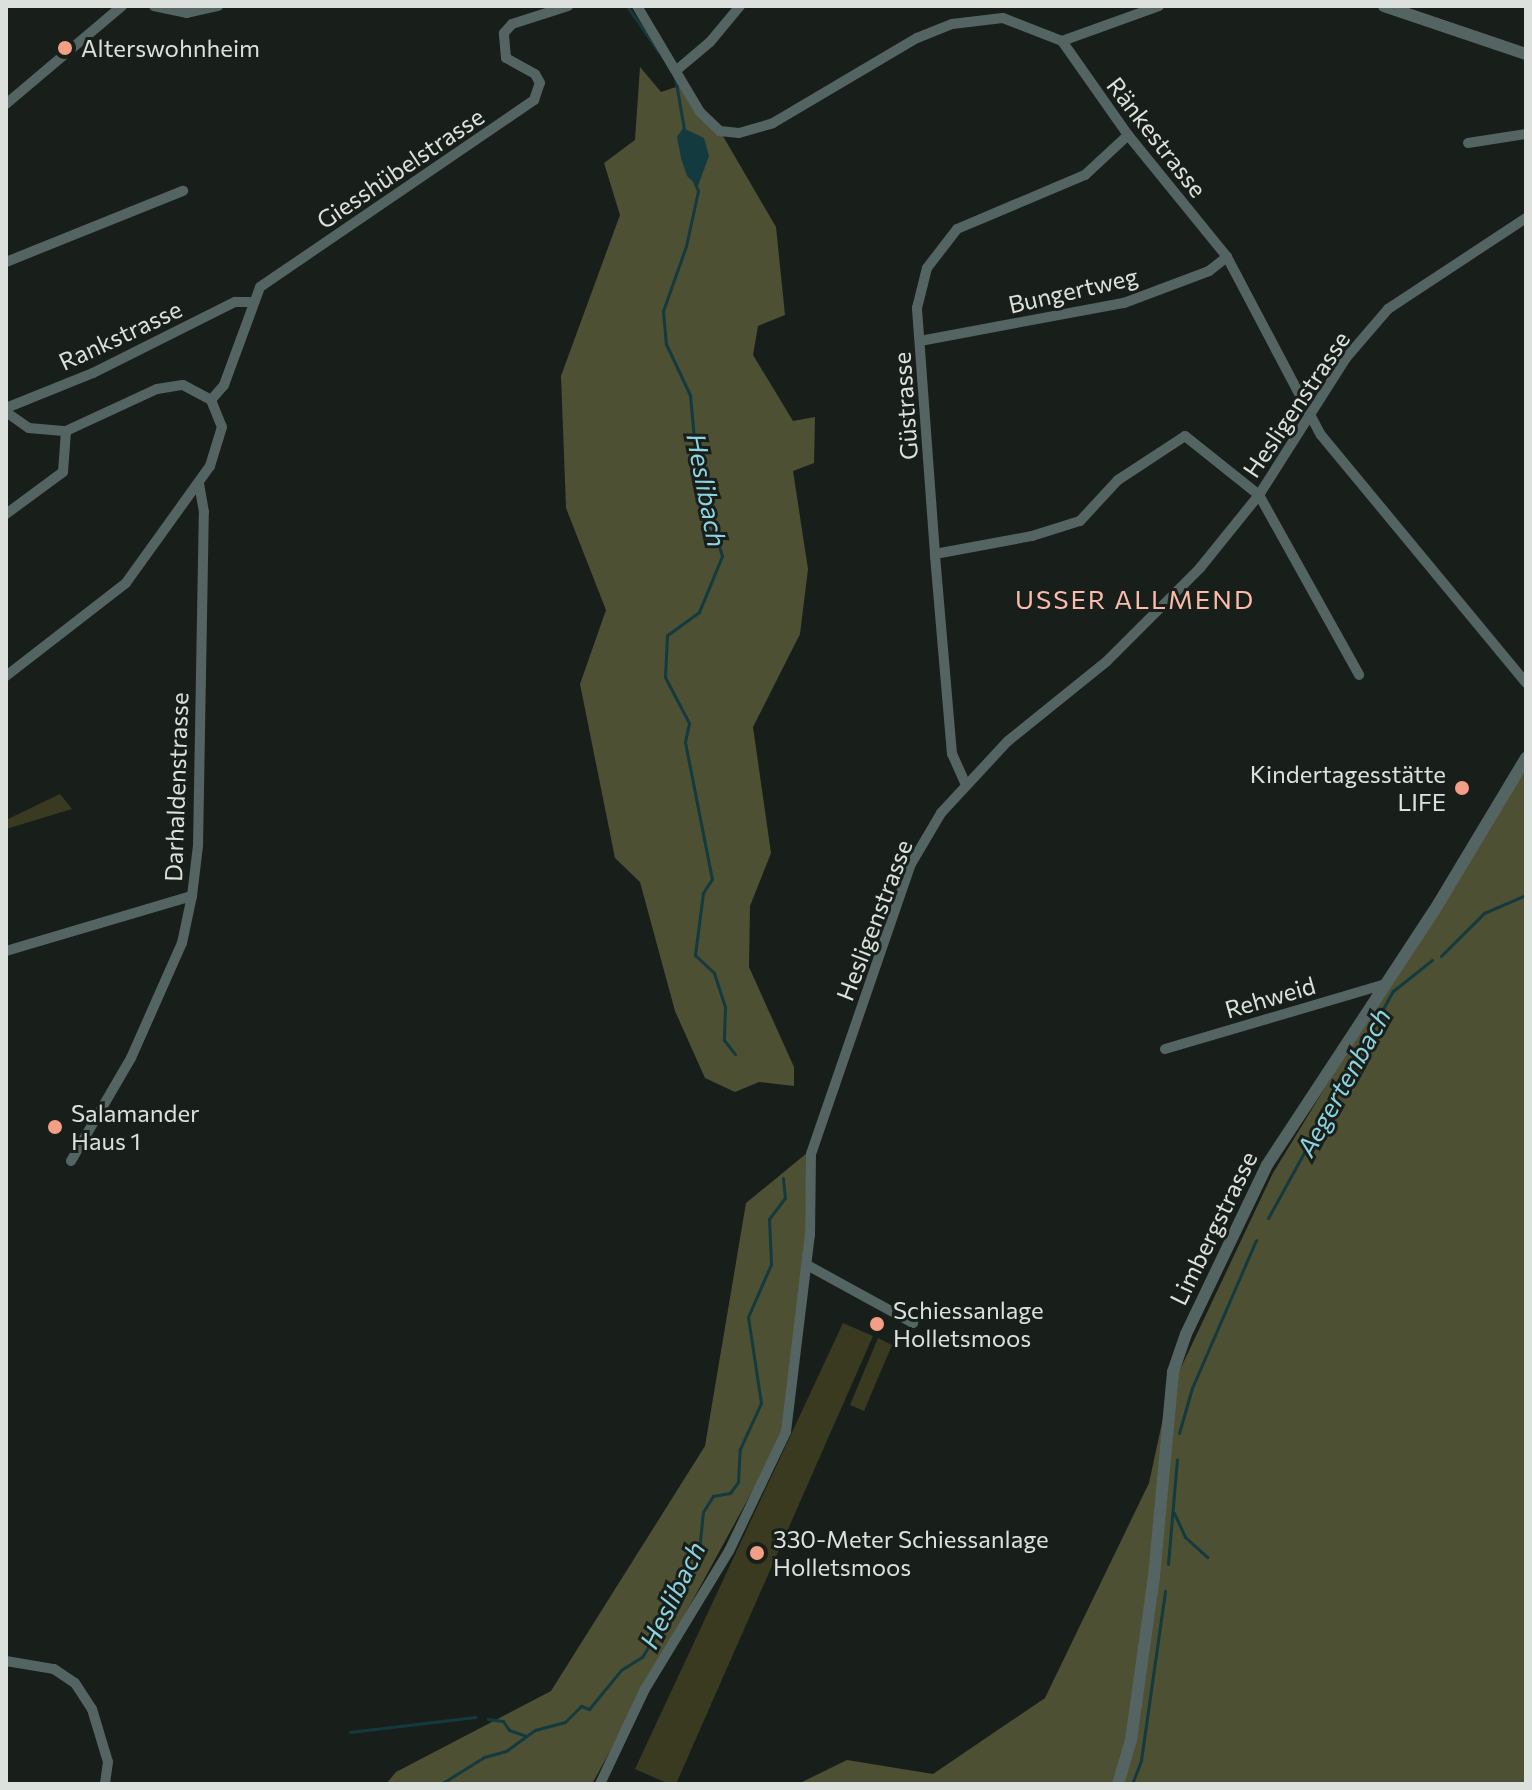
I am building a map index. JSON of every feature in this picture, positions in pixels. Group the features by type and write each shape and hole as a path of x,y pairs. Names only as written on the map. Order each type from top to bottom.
{"street":[{"path":"6,104 122,6"},
{"path":"154,6 187,13 218,6"},
{"name":"Giesshübelstrasse","path":"211,400 226,382 250,302 266,282 534,100 540,83 529,70 506,58 504,33 512,24 568,6"},
{"path":"637,6 710,124 739,133 773,123 892,52 952,24 1003,18 1062,41 1159,6"},
{"path":"678,69 710,42 740,6"},
{"path":"1384,6 1526,54"},
{"name":"Ränkestrasse","path":"1062,41 1128,135 1227,257 1274,339 1310,417 1526,683"},
{"path":"1468,143 1526,134"},
{"name":"Güstrasse","path":"966,785 952,754 917,308 927,268 957,229 1085,175 1128,135"},
{"path":"6,262 183,191"},
{"name":"Hesligenstrasse","path":"600,1784 645,1689 729,1551 786,1432 807,1265 811,1154 911,864 941,813 1008,741 1107,661 1159,610 1259,495 1346,358 1388,309 1526,218"},
{"name":"Bungertweg","path":"920,341 1124,303 1209,271 1227,257"},
{"name":"Rankstrasse","path":"6,410 93,373 235,302 250,302"},
{"path":"6,410 29,428 66,431 169,386 191,387 211,400 220,419 221,437 199,484 116,593 6,676"},
{"path":"6,514 63,472 66,431"},
{"path":"935,554 1032,536 1080,521 1118,480 1185,436 1259,495 1359,675"},
{"name":"Darhaldenstrasse","path":"71,1161 131,1058 182,943 192,896 198,846 204,512 199,484"},
{"name":"Limbergstrasse","path":"1118,1784 1131,1740 1154,1577 1177,1359 1267,1165 1386,984 1526,758"},
{"path":"6,951 192,896"},
{"name":"Rehweid","path":"1165,1049 1386,984"},
{"path":"807,1265 913,1323"},
{"path":"6,1661 54,1669 75,1683 92,1709 108,1762 105,1784"}],"green space":[{"path":"640,67 661,92 685,84 720,131 776,227 785,315 758,326 753,355 793,421 815,417 814,463 793,471 808,569 800,634 753,727 771,853 750,906 749,967 794,1067 794,1086 759,1082 735,1092 705,1078 675,1011 640,882 615,858 580,684 606,610 566,508 561,376 620,215 604,163 635,140"},
{"path":"1526,758 1526,1784 798,1784 847,1760 933,1774 1045,1698 1149,1483 1168,1395 1273,1173"},
{"path":"60,794 72,809 6,829 6,820"},
{"path":"807,1153 805,1242 782,1437 592,1784 386,1784 396,1772 551,1691 705,1446 746,1203"},
{"name":"330-Meter Schiessanlage Holletsmoos","path":"843,1323 873,1336 676,1784 669,1784 635,1769"},
{"path":"878,1338 892,1345 864,1411 850,1405"}],"water":[{"path":"683,128 704,138 709,156 698,186 687,176 681,158 677,137"}],"waterway":[{"name":"Heslibach","path":"627,6 658,51"},
{"name":"Heslibach","path":"675,77 684,129"},
{"name":"Heslibach","path":"693,179 698,191 686,246 663,311 666,344 690,395 697,472 722,556 699,612 667,635 665,677 689,723 685,742 712,879 703,893 695,955 714,973 725,1007 724,1040 735,1054"},
{"name":"Aegertenbach","path":"1441,956 1484,913 1526,895"},
{"name":"Aegertenbach","path":"1268,1218 1393,991 1432,960"},
{"name":"Heslibach","path":"441,1784 484,1757 506,1751 535,1730 565,1722 581,1706 589,1709 621,1670 642,1657 670,1611 670,1590 685,1575 685,1559 699,1550 703,1512 713,1496 730,1493 738,1482 740,1449 761,1403 748,1317 771,1264 769,1219 785,1198 783,1178"},
{"name":"Aegertenbach","path":"1179,1433 1192,1388 1256,1240"},
{"path":"1168,1564 1177,1459"},
{"path":"1174,1513 1185,1537 1207,1557"},
{"path":"1132,1784 1141,1760 1165,1591"},
{"path":"350,1732 475,1717"},
{"path":"488,1719 503,1721 509,1730 526,1736"}],"place":[{"name":"Alterswohnheim","path":"65,48"},
{"name":"Kindertagesstätte LIFE","path":"1462,788"},
{"name":"Salamander Haus 1","path":"55,1127"},
{"name":"Schiessanlage Holletsmoos","path":"877,1324"},
{"name":"330-Meter Schiessanlage Holletsmoos","path":"757,1553"}],"district":[{"name":"USSER ALLMEND","path":"1135,599"}]}
